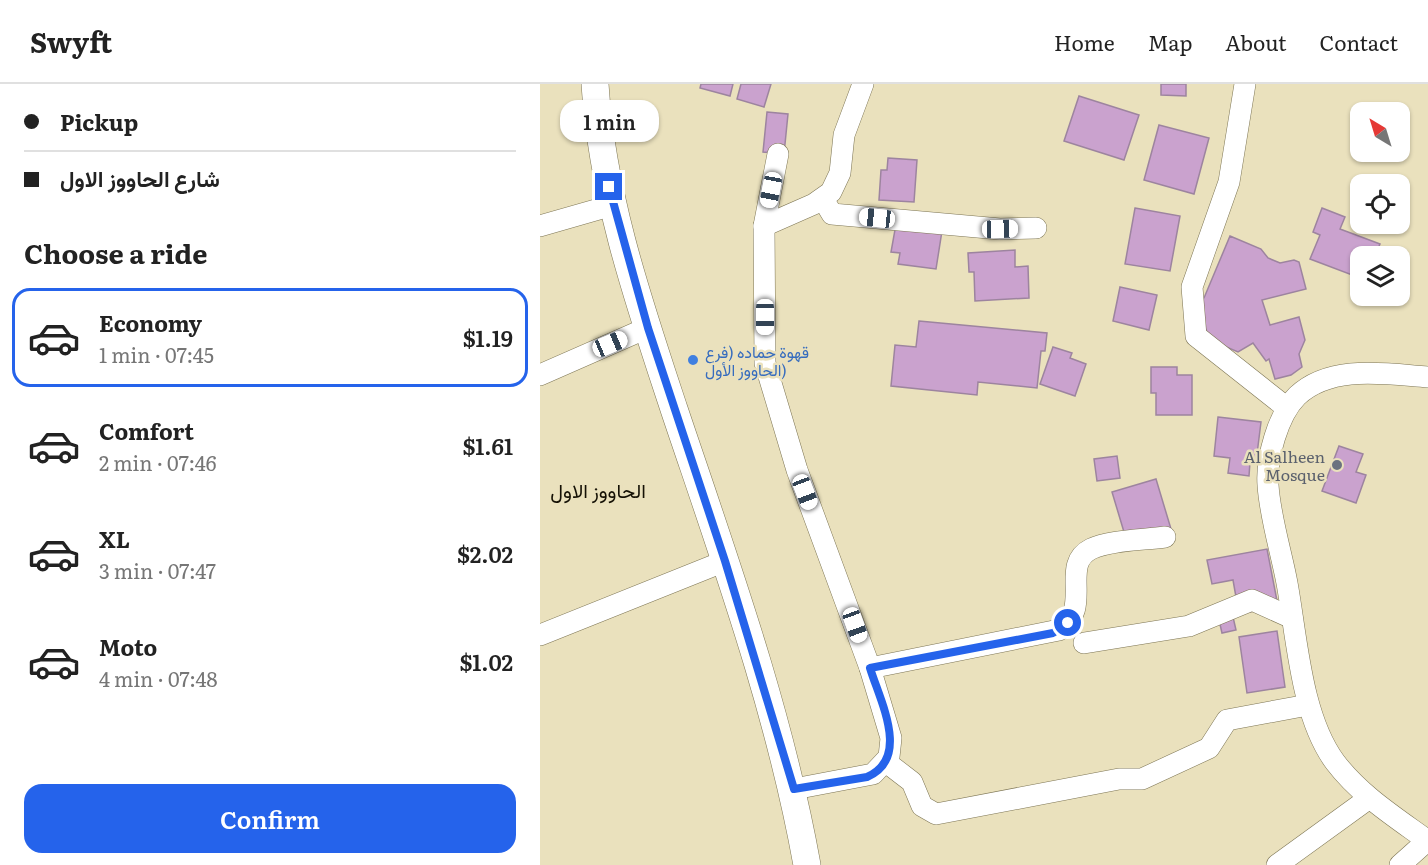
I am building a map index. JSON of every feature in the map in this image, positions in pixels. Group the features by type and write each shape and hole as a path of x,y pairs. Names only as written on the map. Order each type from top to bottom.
{"main road":[{"path":"596,84 598,132 613,205 648,328 725,561 794,789 807,865"}],"street":[{"path":"764,226 823,199 831,192 840,173 844,135 863,84"},
{"path":"1245,84 1229,182 1192,287 1196,336 1287,408"},
{"path":"778,154 764,226 765,363 797,470 870,668 891,738 886,762 878,771 867,777 794,789"},
{"path":"823,199 832,214 1000,229 1036,228"},
{"path":"540,226 613,205"},
{"path":"540,375 648,328"},
{"path":"1400,865 1428,840 1368,798 1334,760 1308,705 1268,483 1276,433 1287,408 1306,389 1330,377 1357,374 1428,377"},
{"path":"870,668 1059,630 1068,623 1075,612 1076,568 1087,551 1100,545 1165,537"},
{"path":"540,635 725,561"},
{"path":"1084,643 1189,626 1252,600 1292,618"},
{"path":"886,762 912,782 922,806 936,814 1119,779 1142,779 1209,748 1227,720 1308,705"},
{"path":"1277,865 1368,798"}],"building":[{"path":"701,84 733,84 730,96 700,88"},
{"path":"741,84 771,84 764,107 737,99"},
{"path":"1161,84 1186,84 1186,96 1161,95"},
{"path":"1079,96 1139,115 1124,160 1064,141"},
{"path":"767,112 788,114 784,154 763,152"},
{"path":"1159,125 1209,138 1194,194 1144,180"},
{"path":"888,158 917,160 914,202 879,200 881,170 887,170"},
{"path":"1135,208 1180,216 1170,271 1125,264"},
{"path":"1322,208 1345,217 1340,229 1380,244 1379,246 1350,246 1350,274 1310,259 1320,235 1313,232"},
{"path":"896,224 942,231 936,269 898,264 900,253 891,252"},
{"path":"1230,236 1261,249 1268,258 1280,263 1294,260 1299,262 1306,289 1262,300 1270,325 1299,317 1305,340 1299,354 1302,367 1291,375 1275,379 1269,359 1266,361 1253,343 1238,352 1210,340 1194,301 1204,298"},
{"path":"1015,250 1015,267 1028,266 1029,298 975,301 974,272 969,272 968,253"},
{"path":"1120,287 1157,295 1149,330 1113,321"},
{"path":"919,321 1047,333 1045,351 1041,351 1037,388 978,382 977,395 891,386 895,345 916,347"},
{"path":"1053,347 1072,353 1070,358 1086,364 1075,396 1040,384"},
{"path":"1151,367 1177,367 1177,375 1192,375 1192,415 1156,415 1156,393 1151,393"},
{"path":"1218,417 1261,422 1256,462 1250,462 1249,476 1228,473 1230,458 1214,456"},
{"path":"1339,446 1363,454 1356,472 1366,475 1356,503 1322,491"},
{"path":"1117,456 1120,478 1097,481 1094,459"},
{"path":"1156,479 1171,529 1127,542 1112,492"},
{"path":"1267,549 1278,606 1239,614 1233,580 1212,584 1207,560"},
{"path":"1233,617 1236,630 1222,633 1219,620"},
{"path":"1277,631 1285,687 1247,693 1239,637"}],"place":[{"name":"قهوة حماده (فرع الحاووز الأول)","path":"693,360"},
{"name":"Al Salheen Mosque","path":"1337,465"}],"district":[{"name":"الحاووز الاول","path":"598,489"}],"route":[{"path":"609,187 648,328 725,561 794,789 867,777 878,771 886,762 891,750 890,732 870,668 1053,633 1068,623"}]}
